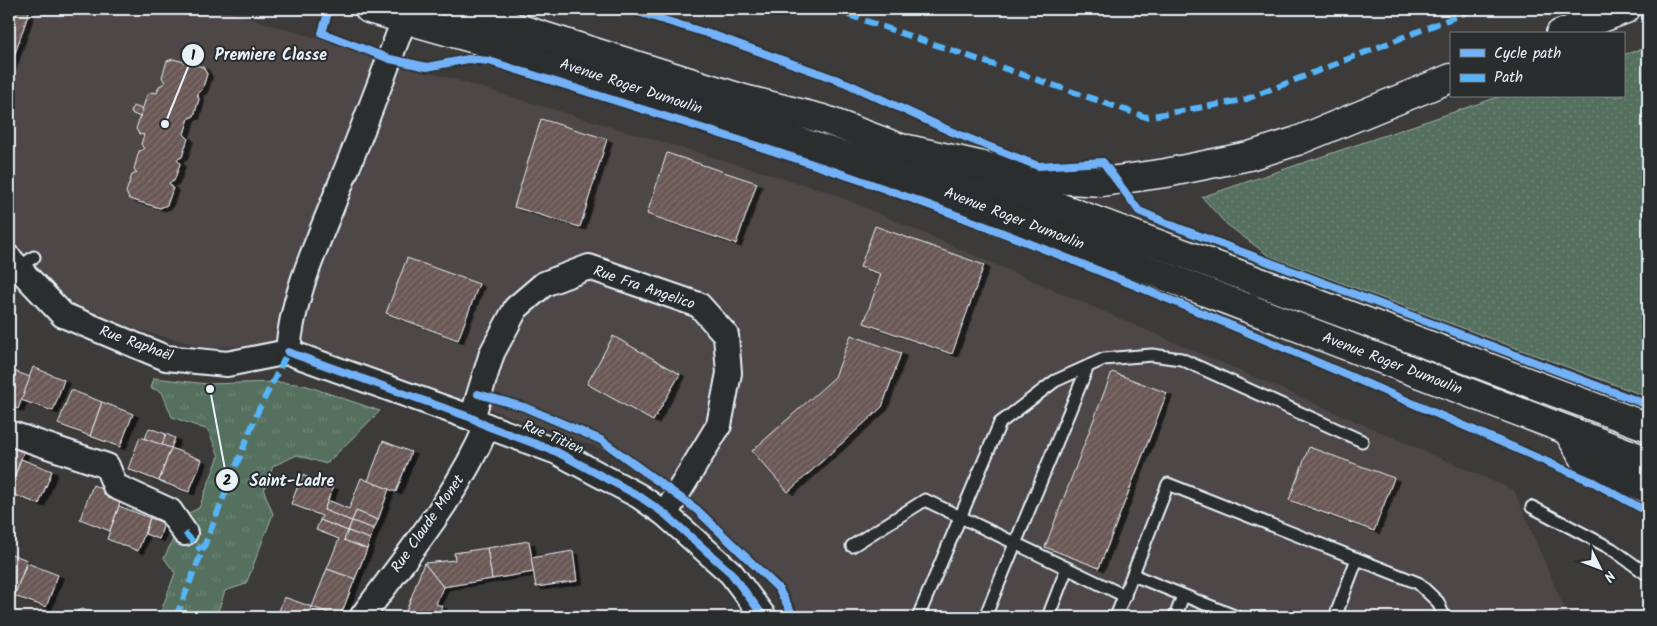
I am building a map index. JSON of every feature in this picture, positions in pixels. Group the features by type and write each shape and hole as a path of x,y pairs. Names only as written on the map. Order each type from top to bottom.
{"main road":[{"name":"Avenue Roger Dumoulin","path":"369,9 406,14 892,172 1648,461"},
{"name":"Avenue Roger Dumoulin","path":"457,9 744,99 823,119 1648,427"},
{"path":"1565,32 1626,9"},
{"path":"907,149 1037,178 1102,182 1166,173 1248,156 1297,141 1450,78"},
{"path":"1567,430 1586,460 1648,489"}],"street":[{"path":"288,352 290,326 305,276 406,14"},
{"name":"Rue Raphaël","path":"17,267 63,315 166,358 227,364 288,352"},
{"name":"Rue Fra Angelico","path":"479,422 492,353 516,308 544,284 590,267 699,305 726,335 729,373 719,424 665,514"},
{"name":"Rue Titien","path":"288,352 557,452 639,496 665,514 732,573 764,617"},
{"name":"Rue Claude Monet","path":"362,617 456,487 479,422"},
{"path":"9,433 107,466 116,486 170,511 185,533"}],"lane":[{"path":"918,617 959,516 1000,423 1055,381 1104,359 1152,355 1181,359 1362,441"},
{"path":"985,617 1017,544 1088,366"},
{"path":"1116,617 1168,484 1418,583 1438,602 1444,617"},
{"path":"852,546 925,500 1125,596"},
{"path":"1532,507 1612,549 1648,575"},
{"path":"1335,617 1357,559"},
{"path":"1048,617 1067,568"},
{"path":"1133,575 1237,617"},
{"path":"1175,617 1183,596"}],"shaded area":[{"path":"9,9 219,9 829,192 1514,490 1568,617 801,617 784,585 613,453 299,341 209,348 102,321 43,284 9,252"}],"green space":[{"path":"1648,47 1648,397 1269,256 1225,223 1202,197 1495,98 1624,98 1624,55"},
{"path":"154,378 207,384 278,382 304,385 380,411 326,464 297,455 273,466 264,491 273,514 246,584 225,591 216,617 159,617 175,573 164,558 185,515 199,508 219,456 208,430 172,417 162,392 151,388"}],"building":[{"path":"9,9 30,9 9,71"},
{"path":"173,59 203,67 207,74 202,90 197,93 199,99 194,116 189,118 184,134 188,138 182,157 177,159 180,164 174,181 169,183 173,188 167,205 160,208 129,199 126,192 132,175 137,173 134,169 139,151 144,149 141,144 144,135 139,134 136,129 147,95 152,92 157,93 159,86 165,83 162,77 167,61"},
{"path":"133,106 143,109 140,117 131,113"},
{"path":"541,119 607,139 580,227 514,207"},
{"path":"667,153 757,183 736,244 647,214"},
{"path":"875,226 984,265 952,354 864,323 881,274 860,267"},
{"path":"407,258 479,284 458,340 386,313"},
{"path":"851,335 901,353 882,407 788,492 752,451 835,377"},
{"path":"613,336 680,374 653,421 587,384"},
{"path":"33,367 64,380 53,411 21,400"},
{"path":"9,369 30,377 18,409 9,406"},
{"path":"1112,372 1167,393 1099,568 1045,547"},
{"path":"71,390 102,402 90,436 58,424"},
{"path":"102,402 133,414 120,447 90,436"},
{"path":"149,428 166,434 162,445 145,439"},
{"path":"166,434 175,438 171,448 162,445"},
{"path":"140,437 171,448 159,481 128,469"},
{"path":"383,441 411,452 396,492 368,481"},
{"path":"9,442 25,448 9,491"},
{"path":"1309,447 1394,478 1374,531 1289,500"},
{"path":"171,448 202,460 189,492 159,481"},
{"path":"21,459 52,471 39,504 9,493"},
{"path":"302,475 333,487 324,510 352,521 348,531 320,520 322,516 291,504"},
{"path":"361,478 389,489 378,520 356,511 352,521 324,510 328,500 349,509"},
{"path":"93,485 122,497 110,531 80,519"},
{"path":"119,506 150,518 138,551 107,539"},
{"path":"356,511 378,520 374,529 352,521"},
{"path":"150,518 164,523 159,539 145,534"},
{"path":"320,520 348,531 344,540 367,549 355,579 327,569 339,539 316,530"},
{"path":"352,521 374,529 370,539 348,531"},
{"path":"348,531 370,539 367,549 344,540"},
{"path":"529,541 534,572 492,579 487,548"},
{"path":"487,548 492,579 443,587 424,563 455,560 454,553"},
{"path":"573,551 577,581 536,587 531,558"},
{"path":"9,553 27,560 16,592 9,590"},
{"path":"27,563 58,575 46,607 14,596"},
{"path":"424,563 443,587 436,604 442,606 438,617 404,617"},
{"path":"327,569 355,579 340,617 312,607"},
{"path":"284,597 312,607 308,617 277,617"},
{"path":"82,609 96,615 95,617 75,617 77,611"}],"marked path":[{"path":"831,9 1146,117 1244,100 1475,9"},
{"path":"176,617 258,411 288,352"},
{"path":"185,533 201,550"}],"cycle path":[{"path":"329,9 322,33 390,59 427,67 468,59 489,61 765,148 950,213 1135,286 1319,363 1593,482 1648,512"},
{"path":"628,9 716,36 846,83 950,131 1038,166 1103,162 1139,211 1176,227 1648,405"},
{"path":"288,352 472,418 487,426 557,452 639,496 665,514 731,573 764,617"},
{"path":"478,394 524,407 601,440 696,509 778,588 794,617"}],"place":[{"name":"Premiere Classe","path":"165,124"},
{"name":"Saint-Ladre","path":"210,389"}]}
